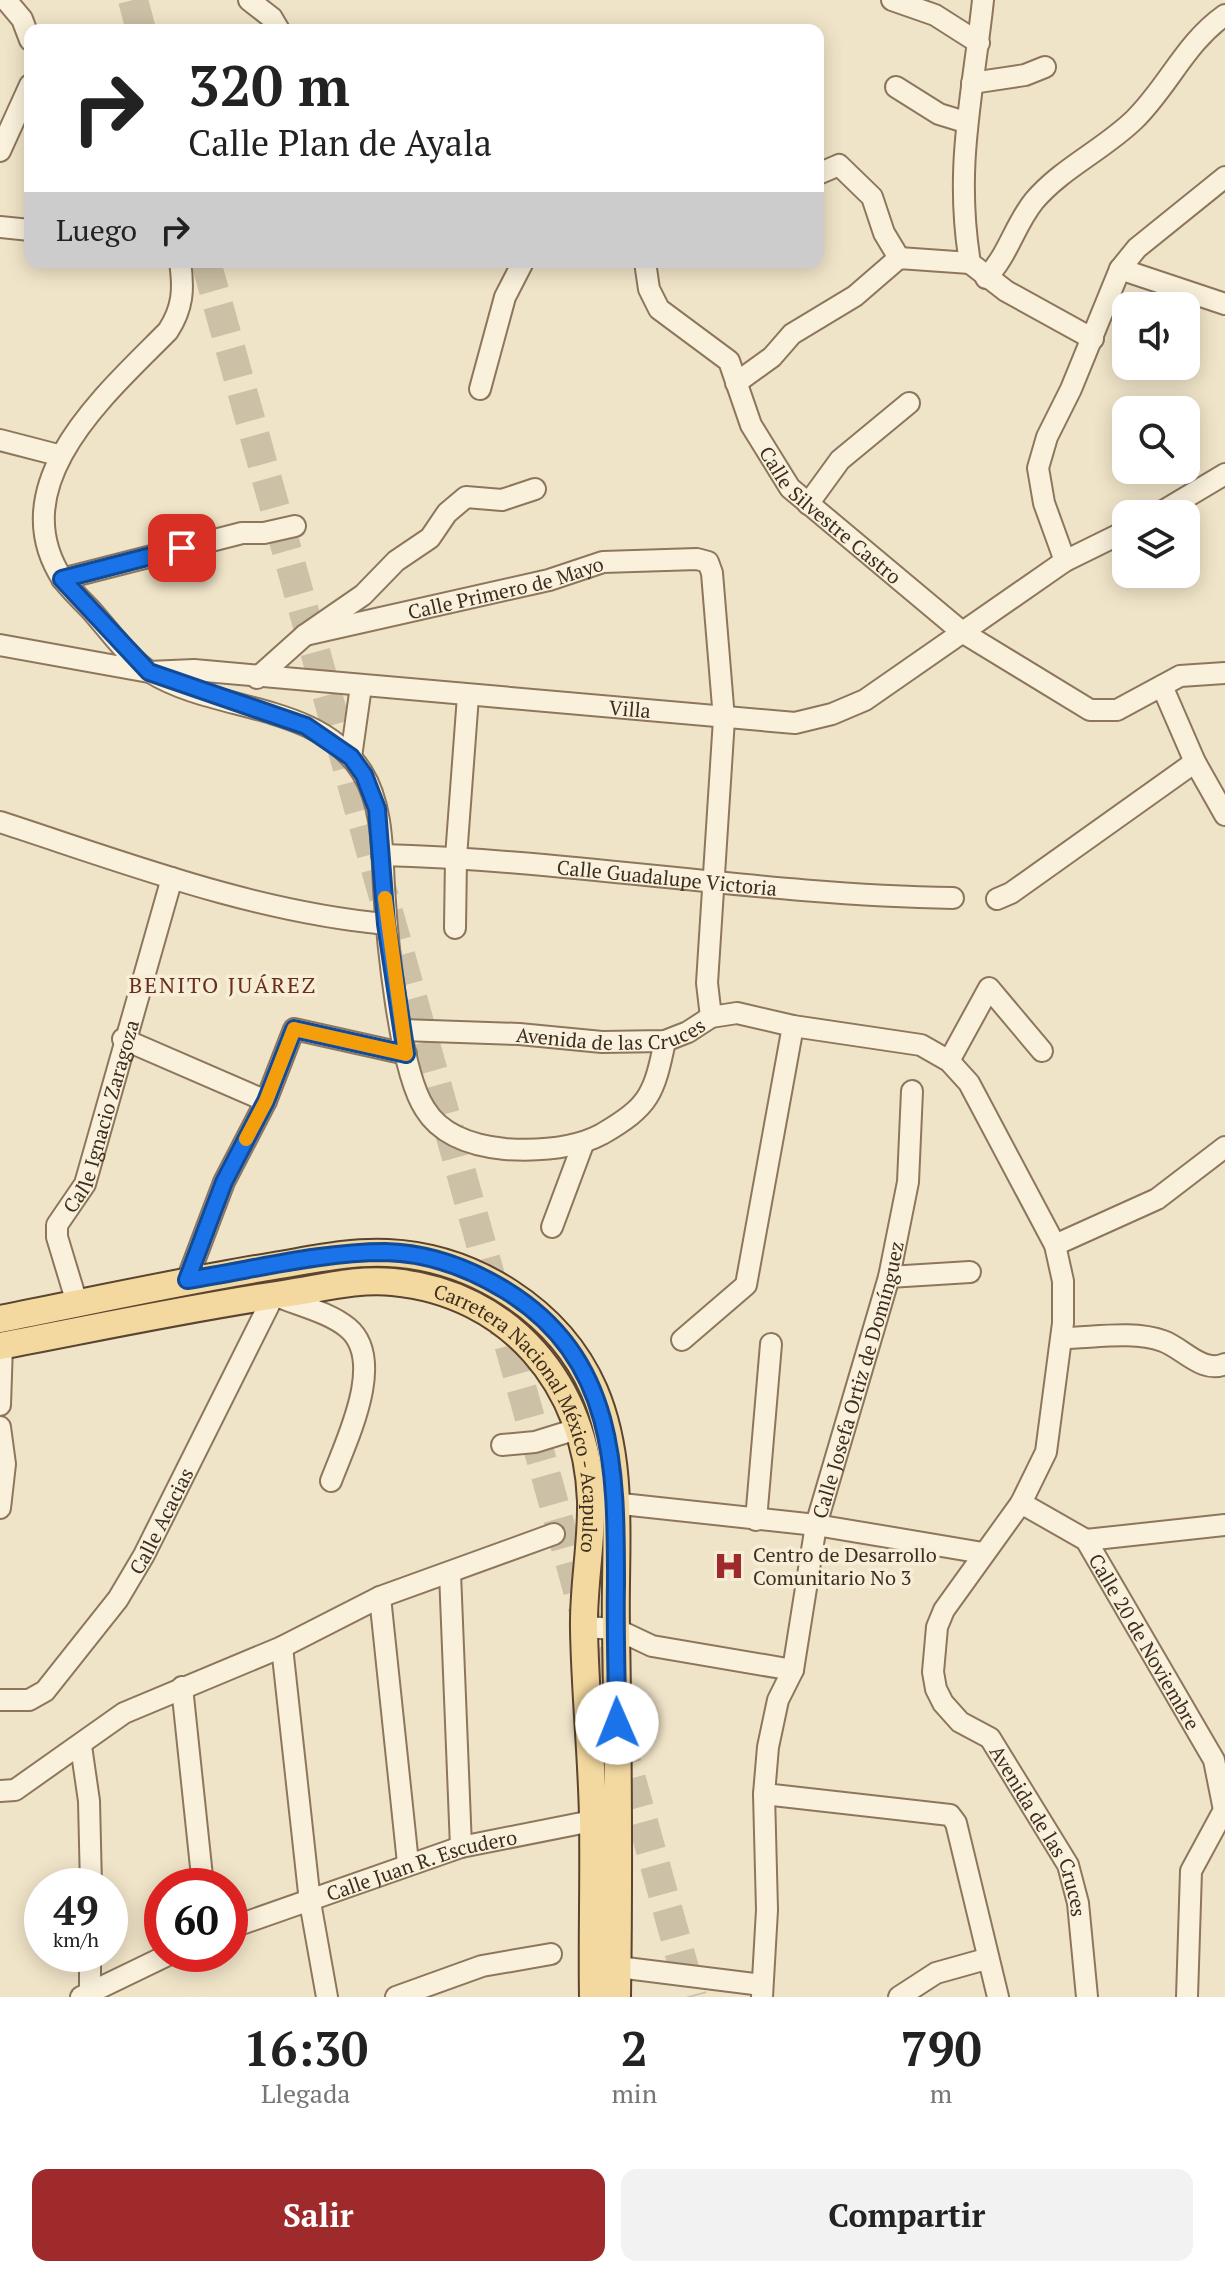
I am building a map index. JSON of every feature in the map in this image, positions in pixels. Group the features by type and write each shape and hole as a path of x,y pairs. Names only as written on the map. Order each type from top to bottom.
{"main road":[{"name":"Carretera Nacional México - Acapulco","path":"0,1319 187,1280 384,1252 417,1255 490,1280 551,1325 579,1361 594,1390 606,1427 603,1502 584,1627 606,1818 618,1967 617,1997"},
{"name":"Carretera Nacional México - Acapulco","path":"1,1346 184,1309 391,1281 462,1299 496,1316 521,1336 559,1385 603,1502 616,1629 593,1997"}],"street":[{"path":"6,0 24,24"},
{"path":"249,0 276,24"},
{"path":"892,0 935,15 979,43"},
{"path":"983,0 965,122 961,205 970,263 986,278 1093,339"},
{"path":"986,278 1004,259 1014,233 1034,201 1064,173 1134,119 1191,45 1225,15"},
{"path":"972,83 1025,75 1045,67"},
{"path":"896,87 939,114 965,122"},
{"path":"0,151 24,101"},
{"path":"824,171 839,165 872,197 884,233 899,258"},
{"path":"1065,561 1044,503 1038,468 1047,437 1093,339 1120,269 1137,248 1225,177"},
{"path":"0,227 24,229"},
{"path":"736,383 772,357 792,334 855,296 899,258 970,263"},
{"path":"149,672 62,579 48,551 41,521 44,492 58,455 74,428 168,331 180,313 183,287 181,268"},
{"path":"480,389 505,297 520,268"},
{"name":"Calle Silvestre Castro","path":"646,268 649,289 659,309 716,347 729,361 757,435 790,488 962,632 1090,710 1117,710 1162,686"},
{"path":"1120,269 1225,304"},
{"path":"808,504 840,460 909,403"},
{"path":"0,440 58,455"},
{"path":"1181,500 1225,474"},
{"path":"257,678 305,635 363,595 396,561 430,538 447,513 466,497 502,500 535,489"},
{"path":"62,579 242,533 264,533 295,526"},
{"name":"Villa","path":"149,672 194,670 257,678 795,723 832,714 865,700 1065,561 1112,538"},
{"name":"Calle Primero de Mayo","path":"305,635 549,580 603,562 697,559 708,562 712,573 724,719"},
{"path":"0,645 149,672 306,726 351,757 364,775 377,809 386,924 406,1054 424,1109 453,1136 484,1147 522,1150 583,1144 634,1115 647,1100 658,1075 665,1041"},
{"path":"1225,673 1180,676 1162,686 1195,762 1225,815"},
{"path":"351,757 361,686"},
{"path":"455,928 456,857 468,696"},
{"path":"711,1017 707,983 724,719"},
{"path":"997,899 1011,893 1195,762"},
{"path":"0,822 172,878 329,919 386,924"},
{"name":"Calle Guadalupe Victoria","path":"382,855 456,857 873,896 953,898"},
{"name":"Calle Ignacio Zaragoza","path":"77,1303 57,1237 57,1225 85,1184 123,1039 172,878"},
{"path":"949,1061 989,988 1042,1051"},
{"name":"Avenida de las Cruces","path":"402,1030 519,1034 602,1042 665,1041 688,1032 711,1017 737,1013 793,1026 921,1045 949,1061 969,1083 1055,1245 1063,1281 1062,1338 1046,1452 1021,1503 944,1610 937,1627 933,1672 936,1689 960,1722 990,1738 1068,1865 1078,1903 1087,1997"},
{"path":"682,1340 746,1285 793,1026"},
{"path":"187,1280 224,1182 266,1101 294,1029 406,1054"},
{"path":"123,1039 266,1101"},
{"name":"Calle Josefa Ortiz de Domínguez","path":"762,1991 767,1910 764,1794 768,1747 778,1700 793,1670 816,1525 889,1277 908,1182 912,1091"},
{"path":"552,1227 583,1144"},
{"path":"1055,1245 1157,1199 1225,1147"},
{"path":"889,1277 970,1272"},
{"path":"274,1295 348,1328 363,1357 362,1395 331,1481"},
{"name":"Calle Acacias","path":"0,1700 29,1700 45,1691 118,1599 165,1515 274,1295"},
{"path":"1062,1338 1147,1337 1164,1341 1206,1366 1225,1364"},
{"path":"756,1520 771,1344"},
{"path":"0,1405 1,1346"},
{"path":"0,1427 5,1464 0,1508"},
{"path":"502,1445 535,1442 577,1429"},
{"path":"603,1502 816,1525 983,1553"},
{"name":"Calle 20 de Noviembre","path":"1021,1503 1086,1540 1207,1748 1222,1789 1221,1818 1197,1853 1191,1871 1187,1910 1187,1997"},
{"path":"1086,1540 1225,1525"},
{"path":"0,1791 15,1790 124,1713 282,1647 380,1597 554,1534"},
{"path":"450,1573 461,1847"},
{"path":"380,1597 408,1863"},
{"path":"584,1627 616,1629 652,1646 793,1670"},
{"path":"282,1647 310,1902 327,1997"},
{"path":"182,1687 201,1868"},
{"path":"81,1746 89,1801 91,1868"},
{"path":"764,1794 950,1815 956,1823 986,1959 998,1997"},
{"name":"Calle Juan R. Escudero","path":"248,1922 310,1902 408,1863 461,1847 606,1818"},
{"path":"396,1997 482,1966 551,1954"},
{"path":"899,1997 936,1973 986,1959"},
{"path":"86,1995 144,1967"},
{"path":"618,1967 762,1991"},
{"path":"86,1995 88,1972"}],"tunnel":[{"path":"133,0 139,24"},
{"path":"208,268 692,1997"}],"slow traffic":[{"path":"246,1139 266,1101 294,1029 406,1054 386,924 385,898"}],"place":[{"name":"Centro de Desarrollo Comunitario No 3","path":"729,1566"}],"district":[{"name":"BENITO JUÁREZ","path":"223,984"}],"route":[{"path":"182,548 62,579 149,672 306,726 325,736 351,757 364,775 377,809 386,924 406,1054 294,1029 266,1101 224,1182 187,1280 333,1257 384,1252 417,1255 490,1280 551,1325 579,1361 594,1390 606,1427 613,1465 616,1502 617,1723"}]}
